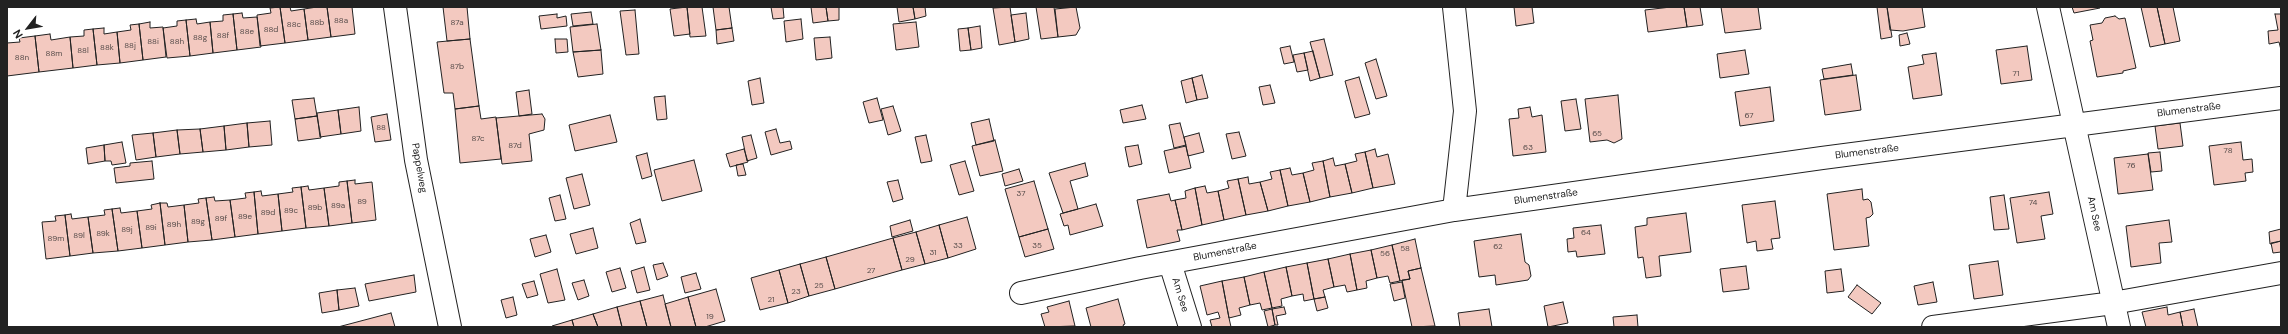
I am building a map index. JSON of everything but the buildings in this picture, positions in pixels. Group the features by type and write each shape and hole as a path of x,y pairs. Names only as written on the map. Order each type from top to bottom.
{"street":[{"name":"Pappelweg","path":"395,7 416,160 450,327"},
{"path":"1454,7 1465,111 1454,210"},
{"name":"Am See","path":"2048,7 2119,327"},
{"name":"Blumenstraße","path":"1021,293 1170,263 1454,210 2281,98"},
{"name":"Am See","path":"1170,263 1190,327"},
{"path":"1933,327 2113,303 2281,273"}]}
